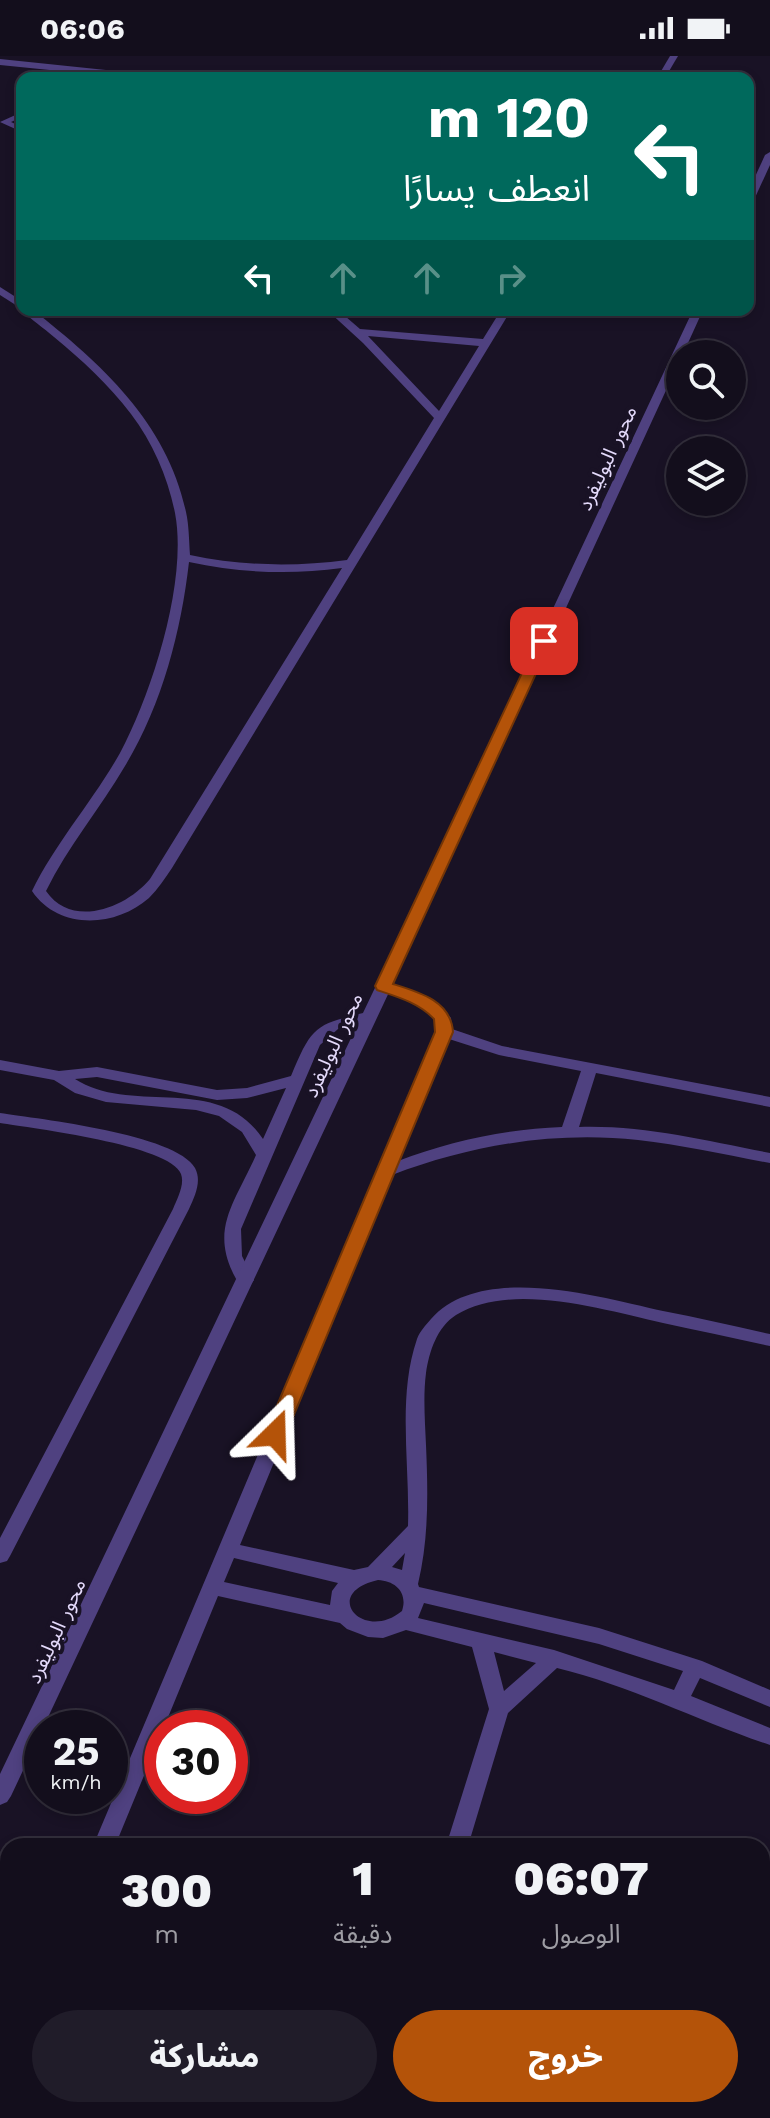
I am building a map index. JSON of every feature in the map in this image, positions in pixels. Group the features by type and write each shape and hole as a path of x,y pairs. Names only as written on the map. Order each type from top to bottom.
{"street":[{"path":"0,62 69,72"},
{"path":"85,72 95,64"},
{"path":"754,189 770,155"},
{"path":"34,316 105,376 144,421 171,472 179,499 184,557 166,659 127,751 39,891 43,901 56,909 88,916 108,913 137,901 151,888 189,831 353,563 374,521 503,316"},
{"path":"339,316 439,417"},
{"name":"محور البوليفرد","path":"0,1796 695,316"},
{"path":"357,332 487,343"},
{"path":"184,557 215,565 272,570 353,563"},
{"path":"107,1838 444,1032 443,1018 435,1010 413,996 383,986"},
{"path":"245,1280 230,1244 232,1229 295,1080 313,1043 324,1030 343,1021 368,1017"},
{"path":"444,1032 499,1050 770,1102"},
{"path":"0,1065 59,1076 97,1072 232,1095 295,1080"},
{"path":"569,1132 589,1069"},
{"path":"59,1076 71,1086 88,1093 194,1105 223,1112 250,1131 264,1154"},
{"path":"129,1097 137,1081"},
{"path":"0,1118 147,1145 178,1159 188,1169 190,1181 181,1209 0,1556"},
{"path":"383,1173 473,1143 569,1132 634,1134 770,1158"},
{"path":"415,1530 376,1571 354,1578 341,1592 340,1608 356,1626 371,1631 389,1629 403,1622 411,1613 410,1588 417,1548 419,1356 433,1325 456,1307 496,1295 559,1294 770,1340"},
{"path":"227,1549 354,1578"},
{"path":"376,1571 395,1576 410,1588 599,1636 695,1667 770,1699"},
{"path":"212,1587 344,1616"},
{"path":"403,1622 554,1658 679,1700 770,1737"},
{"path":"480,1639 499,1709"},
{"path":"459,1838 499,1709 554,1658"},
{"path":"679,1700 695,1667"}],"lane":[{"path":"16,117 4,122 16,127"}],"route":[{"path":"275,1434 444,1032 443,1018 426,1003 383,986 544,641"}]}
